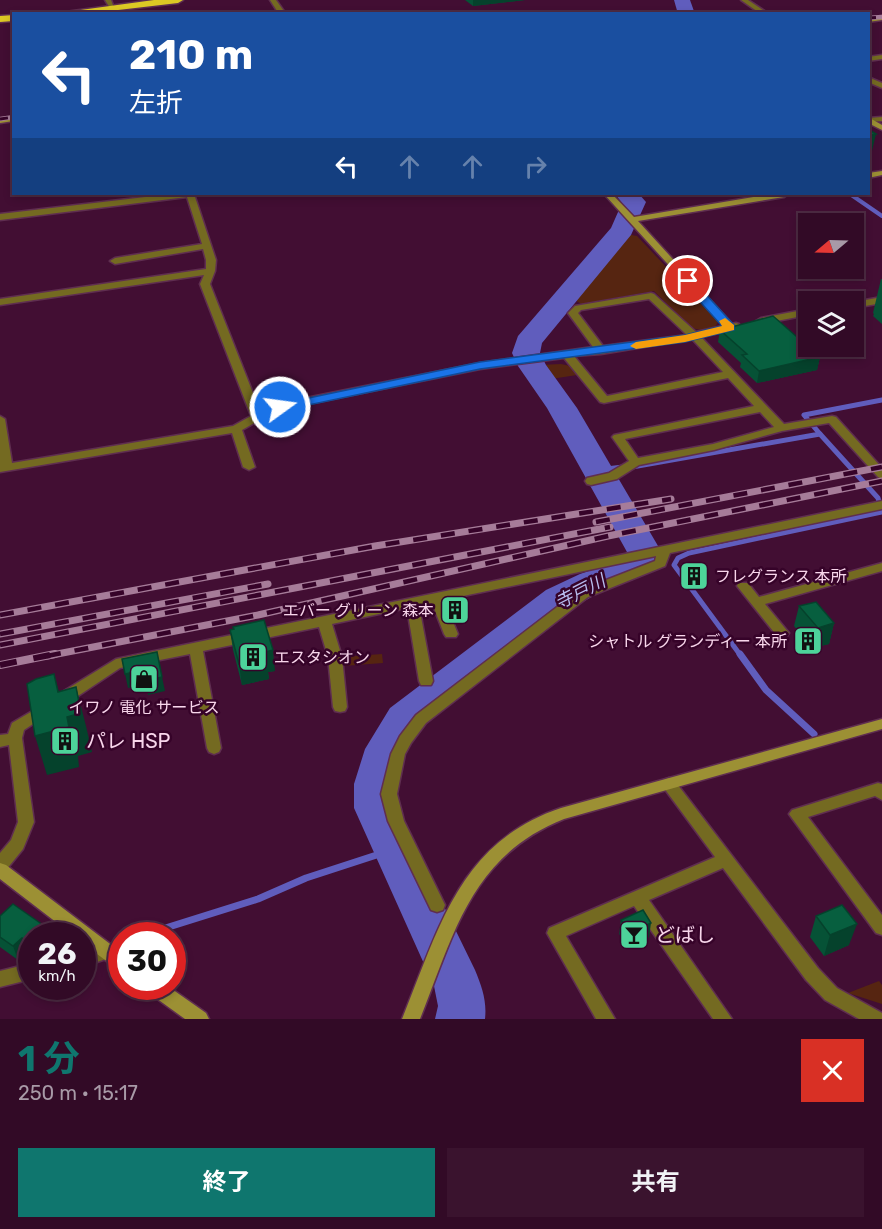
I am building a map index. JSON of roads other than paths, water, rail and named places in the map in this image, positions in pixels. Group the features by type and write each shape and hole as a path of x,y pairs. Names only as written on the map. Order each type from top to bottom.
{"highway":[{"path":"66,12 110,4 178,0"}],"street":[{"path":"744,0 763,12"},
{"path":"0,217 181,195"},
{"path":"189,195 211,260 205,284 257,418"},
{"path":"609,195 730,327"},
{"path":"631,220 778,195"},
{"path":"115,261 207,246"},
{"path":"0,302 210,271"},
{"path":"601,351 573,313 578,308 651,296 694,336 781,428"},
{"path":"864,303 882,300"},
{"path":"0,419 3,468 236,429 268,411 312,399 520,360 601,351 694,336 798,314"},
{"path":"567,354 604,400 730,374"},
{"path":"635,462 618,437 762,408"},
{"path":"594,480 613,476 635,462 714,447 781,428 832,419 882,475"},
{"path":"236,429 249,467"},
{"path":"0,865 17,844 26,822 7,739 16,727 31,716 65,698 116,664 877,506"},
{"path":"437,905 396,821 389,794 398,754 405,740 428,713 583,594 661,563 657,552"},
{"path":"757,602 882,567"},
{"path":"743,586 782,633"},
{"path":"436,597 451,634"},
{"path":"412,602 426,681"},
{"path":"324,621 335,657 340,707"},
{"path":"196,649 214,748"},
{"path":"411,1019 468,889 484,866 513,838 561,814 882,724"},
{"path":"669,783 812,974 831,994 876,1019"},
{"path":"882,794 878,789 797,814 882,928"},
{"path":"606,1019 555,933 726,859"},
{"path":"0,870 106,952"},
{"path":"638,897 721,1019"},
{"path":"96,955 106,952"},
{"path":"0,979 18,974"},
{"path":"173,1000 200,1019"}],"waterway":[{"name":"寺戸川","path":"682,0 686,12"},
{"name":"寺戸川","path":"460,1019 462,1006 458,986 375,808 377,772 390,738 404,719 559,599 592,582 621,572 643,557 644,551 562,408 532,366 526,353 528,342 622,230 634,202 628,195"},
{"path":"851,195 882,216"},
{"path":"820,434 804,415 882,400"},
{"path":"632,467 820,434"},
{"path":"741,656 674,565 678,558 689,553 882,512 878,498 820,434"},
{"path":"598,470 623,467"},
{"path":"740,654 766,690 814,734"},
{"path":"185,922 258,899 306,878 395,849"}],"railway":[{"path":"870,18 882,17"},
{"path":"0,119 12,117"},
{"path":"596,522 882,467"},
{"path":"47,656 258,615 608,536 882,481"},
{"path":"0,615 375,546 671,499"},
{"path":"0,645 610,527"},
{"path":"0,634 268,584"},
{"path":"0,665 55,654"}],"place":[{"name":"フレグランス 本所","path":"694,576"},
{"name":"エバー グリーン 森本","path":"455,610"},
{"name":"シャトル グランディー 本所","path":"808,641"},
{"name":"エスタシオン","path":"253,657"},
{"name":"イワノ 電化 サービス","path":"144,679"},
{"name":"パレ HSP","path":"65,741"},
{"name":"どばし","path":"634,935"}]}
